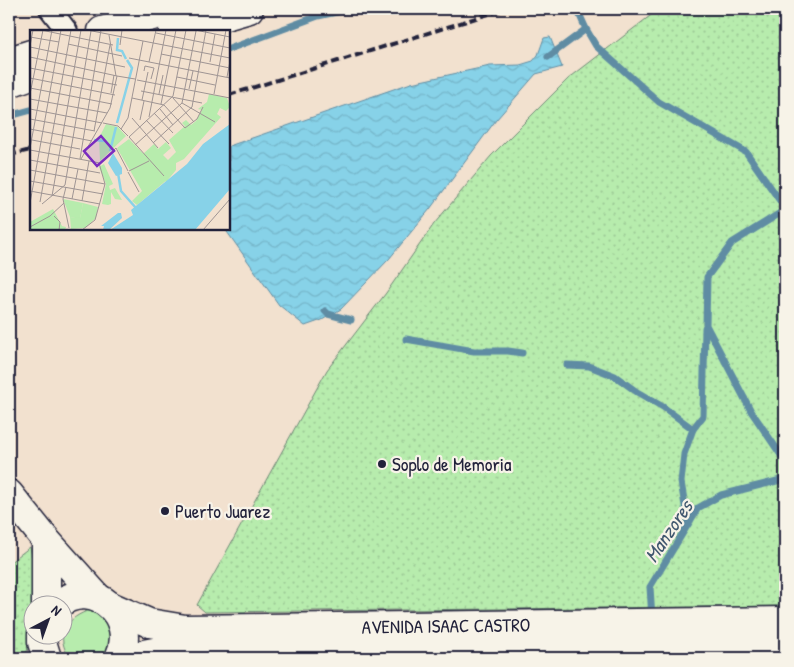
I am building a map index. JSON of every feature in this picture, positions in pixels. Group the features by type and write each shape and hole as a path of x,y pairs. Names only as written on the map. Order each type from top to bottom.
{"main road":[{"path":"105,30 176,9"},
{"path":"176,30 249,9"},
{"path":"9,61 30,54"},
{"path":"9,82 30,75"},
{"path":"9,494 46,540 119,616 124,626 125,638 124,649 120,658"},
{"path":"46,540 46,594"},
{"path":"72,597 85,596 104,602"},
{"name":"AVENIDA ISAAC CASTRO","path":"104,602 149,622 185,629 536,635"},
{"name":"AVENIDA ISAAC CASTRO","path":"132,658 175,650 205,648 536,635 697,632 785,621"},
{"name":"AVENIDA ISAAC CASTRO","path":"697,632 785,640"}],"street":[{"path":"50,9 66,30"}],"green space":[{"path":"659,9 785,9 785,606 205,612 197,605 327,370 386,293 434,224 491,156 568,79"},
{"path":"30,547 34,594 22,594 22,644 29,644 25,658 9,658 9,563"},
{"path":"87,611 99,612 110,618 112,658 70,658 63,644 72,644 72,620"}],"water":[{"path":"550,37 562,67 536,74 496,120 430,209 389,259 341,309 322,320 305,326 279,305 226,230 230,230 230,146 411,83 490,66 520,65 533,61 538,55 544,38"}],"waterway":[{"path":"230,49 318,16 350,9"},
{"path":"577,9 596,46 659,102 746,152 785,208"},
{"path":"548,57 586,29"},
{"path":"9,116 30,110"},
{"path":"785,210 732,243 707,277 706,325 751,411 785,461"},
{"path":"325,311 328,314 351,320"},
{"path":"693,429 703,416 705,328"},
{"path":"406,339 474,351 522,353"},
{"path":"567,365 589,366 615,376 693,429 684,454 681,482 688,524"},
{"name":"Manzores","path":"652,618 650,587 698,508 721,495 785,479"}],"railway":[{"path":"230,95 505,9"},
{"path":"9,155 30,150"}],"place":[{"name":"Soplo de Memoria","path":"382,464"},
{"name":"Puerto Juarez","path":"165,511"}]}
